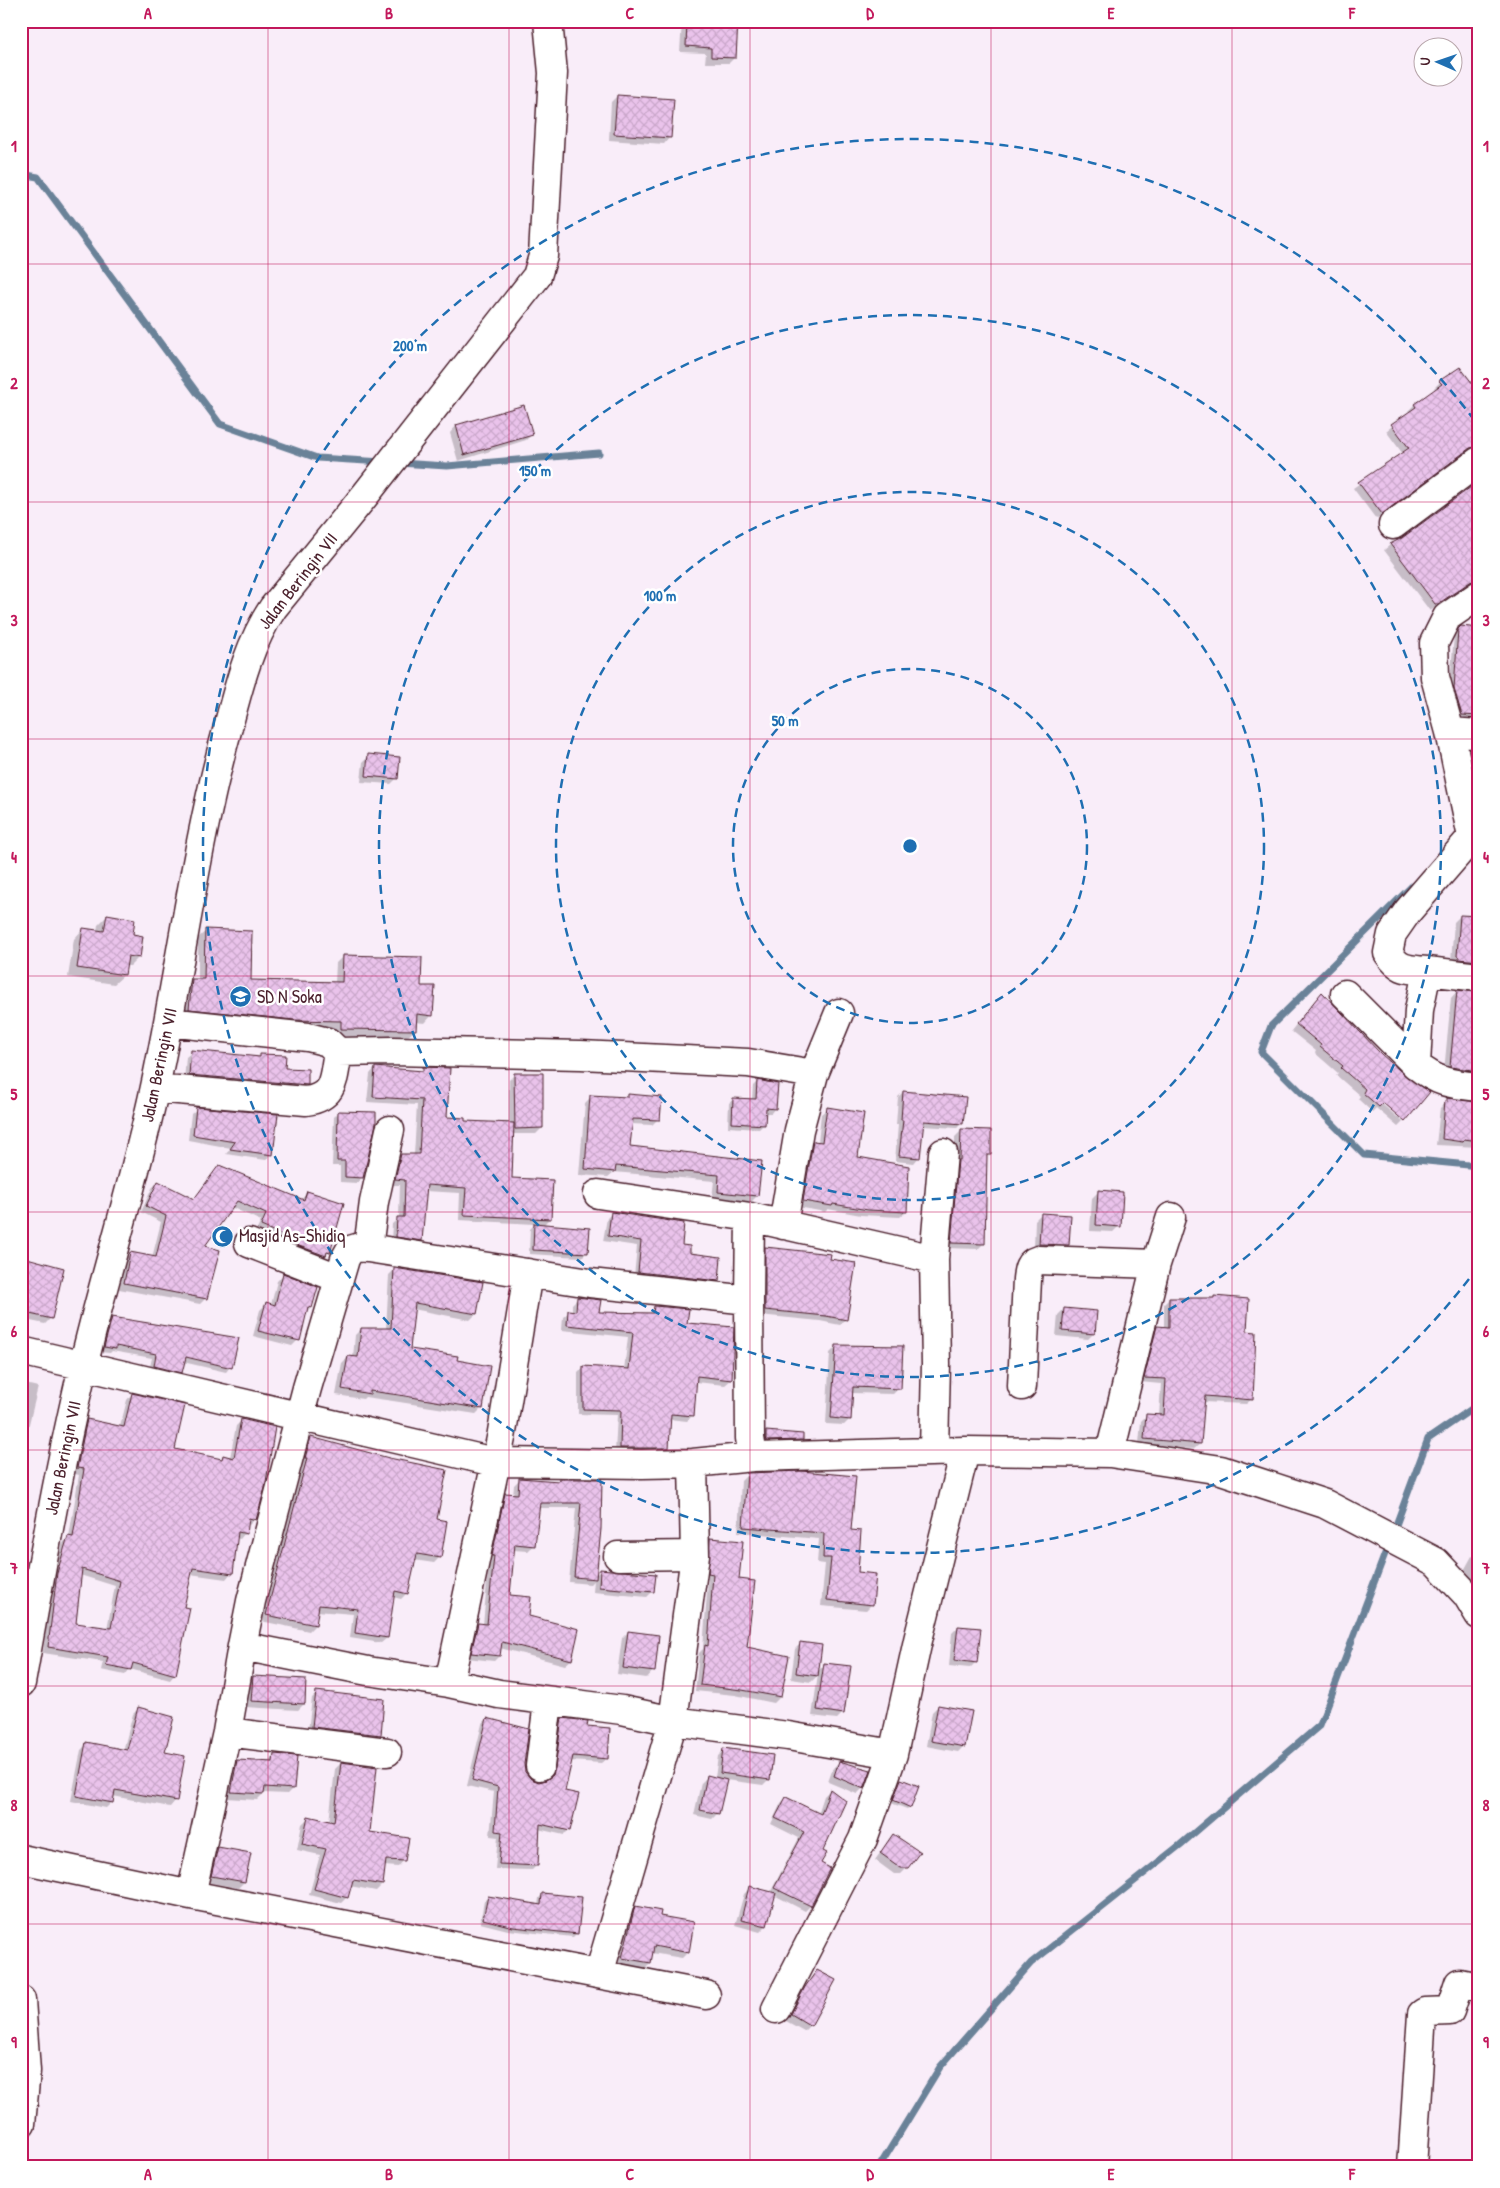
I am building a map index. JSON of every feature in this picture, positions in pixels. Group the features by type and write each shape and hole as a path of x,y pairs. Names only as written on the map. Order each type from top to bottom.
{"street":[{"name":"Jalan Beringin VII","path":"21,1683 48,1533 83,1365 111,1256 135,1174 155,1088 199,848 217,767 245,666 254,641 273,608 375,483 530,286 540,267 545,223 553,72 548,21"},
{"path":"1393,525 1479,461"},
{"path":"1473,605 1447,617 1434,644 1435,677 1475,837 1408,910 1392,934 1388,953 1394,962 1402,968 1479,977"},
{"path":"1450,732 1479,734"},
{"path":"1416,1065 1419,1010 1428,971"},
{"path":"1345,994 1429,1076 1445,1084 1479,1088"},
{"path":"783,1225 799,1130 814,1074 839,1013"},
{"path":"168,1022 314,1038 328,1042 338,1052 392,1051 591,1055 748,1063 814,1074"},
{"path":"155,1088 306,1101 326,1095 330,1090 338,1052"},
{"path":"368,1248 374,1202 390,1130"},
{"path":"934,1451 936,1364 934,1259 943,1153"},
{"path":"598,1194 750,1217 934,1259"},
{"path":"750,1217 751,1448"},
{"path":"1110,1453 1156,1264 1171,1217"},
{"path":"248,1243 338,1278"},
{"path":"190,1895 227,1732 251,1601 338,1278 350,1250 360,1247 368,1248 590,1283 749,1300"},
{"path":"1022,1386 1027,1279 1029,1266 1033,1262 1038,1260 1156,1264"},
{"path":"449,1683 497,1452 528,1273"},
{"path":"21,1351 83,1365 303,1404 497,1452 642,1464 693,1463 751,1448 1110,1453 1221,1470 1326,1504 1436,1562 1467,1595 1479,1615"},
{"path":"776,2010 863,1839 893,1754 918,1640 965,1451"},
{"path":"599,1974 673,1721 695,1555 693,1463"},
{"path":"618,1556 695,1555"},
{"path":"242,1646 368,1671 449,1683 548,1702 622,1710 673,1721 788,1736 893,1754"},
{"path":"540,1766 548,1702"},
{"path":"227,1732 386,1752"},
{"path":"21,1859 190,1895 706,1995"},
{"path":"1412,2167 1422,2014 1425,2012 1450,2011 1459,1983 1479,1987"},
{"path":"21,2124 24,2070 22,2011"}],"building":[{"path":"687,21 738,21 736,58 711,57 711,48 686,46"},
{"path":"617,95 674,99 671,138 614,134"},
{"path":"1460,367 1479,392 1479,446 1470,448 1382,514 1358,482 1409,448 1391,424 1416,407 1414,404 1442,384 1439,381"},
{"path":"524,405 533,435 464,455 456,425"},
{"path":"1479,481 1479,579 1470,582 1438,604 1435,604 1390,544 1402,538"},
{"path":"1461,626 1479,628 1479,716 1462,715 1454,689 1458,629"},
{"path":"368,754 400,757 398,779 366,776"},
{"path":"107,914 135,919 133,934 143,936 140,958 128,956 125,975 77,968 83,928 104,931"},
{"path":"1460,915 1479,916 1478,961 1459,959 1457,956"},
{"path":"205,929 252,931 251,980 342,982 343,955 422,957 421,986 435,986 433,1016 417,1014 416,1030 341,1029 341,1021 294,1020 189,1009 192,979 204,979"},
{"path":"1457,990 1479,992 1475,1032 1479,1033 1479,1071 1450,1067"},
{"path":"1322,992 1381,1054 1407,1077 1430,1092 1405,1122 1383,1103 1379,1107 1363,1093 1365,1089 1341,1068 1343,1066 1296,1024"},
{"path":"191,1050 260,1057 260,1054 286,1055 285,1068 308,1069 308,1085 189,1075"},
{"path":"375,1067 423,1071 423,1067 450,1068 447,1117 465,1118 465,1121 514,1123 512,1178 553,1180 551,1219 464,1215 466,1188 427,1185 422,1241 396,1237 397,1217 404,1217 405,1180 395,1179 401,1154 419,1154 422,1100 373,1097"},
{"path":"514,1073 543,1073 543,1128 515,1129"},
{"path":"757,1080 778,1084 776,1109 766,1108 765,1125 732,1123 733,1098 756,1099"},
{"path":"903,1091 966,1097 963,1124 924,1121 920,1158 899,1156 903,1120 901,1120"},
{"path":"628,1094 662,1097 660,1120 633,1119 630,1146 762,1161 758,1196 718,1192 719,1175 616,1166 615,1172 585,1169 590,1095 628,1097"},
{"path":"1447,1098 1479,1102 1479,1141 1464,1139 1463,1142 1442,1139 1445,1100 1447,1102"},
{"path":"196,1107 278,1114 273,1155 230,1149 235,1142 193,1135"},
{"path":"827,1107 864,1113 858,1157 909,1166 907,1212 868,1210 803,1201 813,1141 822,1142"},
{"path":"338,1111 376,1112 376,1124 363,1178 345,1177 345,1161 337,1161"},
{"path":"961,1129 991,1130 991,1155 987,1155 985,1244 951,1243 958,1160 960,1160"},
{"path":"219,1165 304,1200 307,1191 344,1203 330,1253 327,1252 326,1256 291,1243 292,1239 261,1226 266,1214 237,1201 205,1246 220,1250 207,1299 124,1283 130,1252 156,1257 166,1216 146,1206 158,1181 194,1199"},
{"path":"1098,1190 1123,1192 1121,1227 1096,1225"},
{"path":"611,1212 684,1223 682,1245 690,1246 690,1253 721,1257 719,1281 638,1272 641,1241 608,1236"},
{"path":"1041,1213 1071,1215 1069,1245 1039,1244"},
{"path":"534,1223 590,1228 588,1253 533,1250"},
{"path":"765,1247 831,1254 830,1259 856,1263 847,1320 765,1310"},
{"path":"27,1258 64,1268 52,1319 21,1312 21,1279"},
{"path":"394,1268 483,1282 477,1314 415,1303 410,1349 458,1356 457,1360 490,1366 483,1409 399,1395 370,1391 370,1394 342,1389 348,1356 358,1357 361,1328 391,1328"},
{"path":"283,1273 318,1287 312,1308 308,1307 300,1341 258,1331 266,1302 275,1305"},
{"path":"1214,1296 1249,1299 1247,1331 1256,1332 1253,1400 1205,1396 1201,1444 1144,1439 1146,1414 1164,1415 1166,1379 1144,1378 1157,1326 1169,1327 1169,1298 1214,1298"},
{"path":"577,1297 601,1300 599,1312 653,1313 654,1306 689,1309 687,1323 734,1327 732,1380 697,1376 694,1416 671,1414 669,1448 620,1448 621,1410 583,1409 583,1366 629,1369 633,1332 567,1325 568,1310 576,1311"},
{"path":"1064,1308 1097,1311 1095,1334 1062,1331"},
{"path":"112,1317 239,1338 232,1368 186,1357 182,1373 154,1366 156,1354 116,1346 116,1349 104,1347"},
{"path":"836,1345 903,1346 901,1389 853,1387 851,1420 831,1418"},
{"path":"132,1393 185,1405 175,1449 222,1459 223,1455 234,1458 241,1419 275,1427 265,1488 256,1520 249,1518 247,1534 238,1532 233,1574 193,1568 184,1607 190,1608 176,1675 133,1663 131,1670 106,1665 108,1657 48,1647 57,1573 68,1536 73,1537 84,1469 77,1468 87,1419 124,1427","holes":["82,1569 120,1581 111,1628 76,1623"]},
{"path":"766,1431 803,1434 803,1440 766,1441"},
{"path":"311,1437 389,1458 447,1470 437,1519 447,1521 441,1558 417,1554 408,1594 395,1591 388,1638 355,1633 358,1609 319,1605 316,1625 266,1615"},
{"path":"801,1471 856,1476 851,1530 861,1531 858,1572 876,1574 873,1605 827,1600 831,1558 823,1558 824,1533 743,1527 747,1473"},
{"path":"519,1478 559,1481 559,1479 602,1479 601,1529 596,1579 574,1577 581,1503 540,1503 535,1546 515,1544 510,1595 531,1597 529,1616 579,1629 572,1660 502,1642 500,1656 471,1653 478,1623 487,1624 494,1556 492,1556 505,1493 518,1494"},
{"path":"710,1538 743,1541 739,1579 755,1581 747,1647 789,1656 781,1697 700,1685 705,1645 708,1646 713,1574 708,1573"},
{"path":"600,1569 656,1574 654,1592 599,1587"},
{"path":"958,1626 981,1628 977,1663 954,1660"},
{"path":"628,1631 659,1635 655,1672 623,1668"},
{"path":"800,1642 822,1645 818,1676 796,1673"},
{"path":"824,1663 851,1666 844,1714 817,1710"},
{"path":"253,1676 306,1679 305,1704 251,1701"},
{"path":"316,1691 384,1699 381,1735 312,1727"},
{"path":"938,1705 972,1711 965,1747 931,1741"},
{"path":"138,1707 174,1717 165,1752 185,1756 177,1801 115,1790 113,1803 76,1796 86,1742 127,1750"},
{"path":"487,1718 529,1729 524,1764 525,1772 531,1779 539,1782 553,1775 562,1718 588,1721 587,1726 610,1728 608,1759 573,1756 565,1791 579,1794 570,1831 540,1824 538,1866 499,1864 502,1832 495,1831 498,1787 472,1780"},
{"path":"723,1748 773,1755 770,1780 720,1773"},
{"path":"274,1754 297,1756 294,1789 265,1787 264,1794 231,1792 237,1760 273,1762"},
{"path":"839,1761 871,1770 864,1789 834,1776"},
{"path":"341,1762 377,1767 370,1832 409,1838 405,1861 386,1860 383,1885 353,1880 348,1898 314,1889 326,1849 302,1844 308,1816 334,1822"},
{"path":"707,1775 727,1780 719,1814 700,1810"},
{"path":"901,1779 919,1786 911,1808 893,1800"},
{"path":"830,1789 846,1801 823,1851 827,1853 821,1863 830,1868 811,1906 774,1888 804,1832 775,1818 786,1797 821,1814"},
{"path":"893,1834 920,1852 908,1868 901,1868 880,1853"},
{"path":"218,1847 251,1853 245,1882 211,1876"},
{"path":"749,1886 776,1893 767,1926 741,1920"},
{"path":"542,1893 582,1897 578,1934 513,1927 483,1919 488,1896 541,1905"},
{"path":"635,1906 661,1911 660,1916 694,1922 689,1953 654,1946 651,1963 622,1958"},
{"path":"817,1970 836,1980 811,2026 791,2014 805,1987"}],"waterway":[{"path":"21,174 38,177 220,424 317,458 383,462"},
{"path":"399,463 447,466 599,453"},
{"path":"1412,886 1271,1026 1261,1052 1364,1155 1479,1166"},
{"path":"1393,1533 1428,1439 1479,1404"},
{"path":"879,2167 940,2067 1031,1963 1180,1845 1320,1725 1389,1543"}],"place":[{"name":"SD N Soka","path":"241,997"},
{"name":"Masjid As-Shidiq","path":"223,1236"}]}
